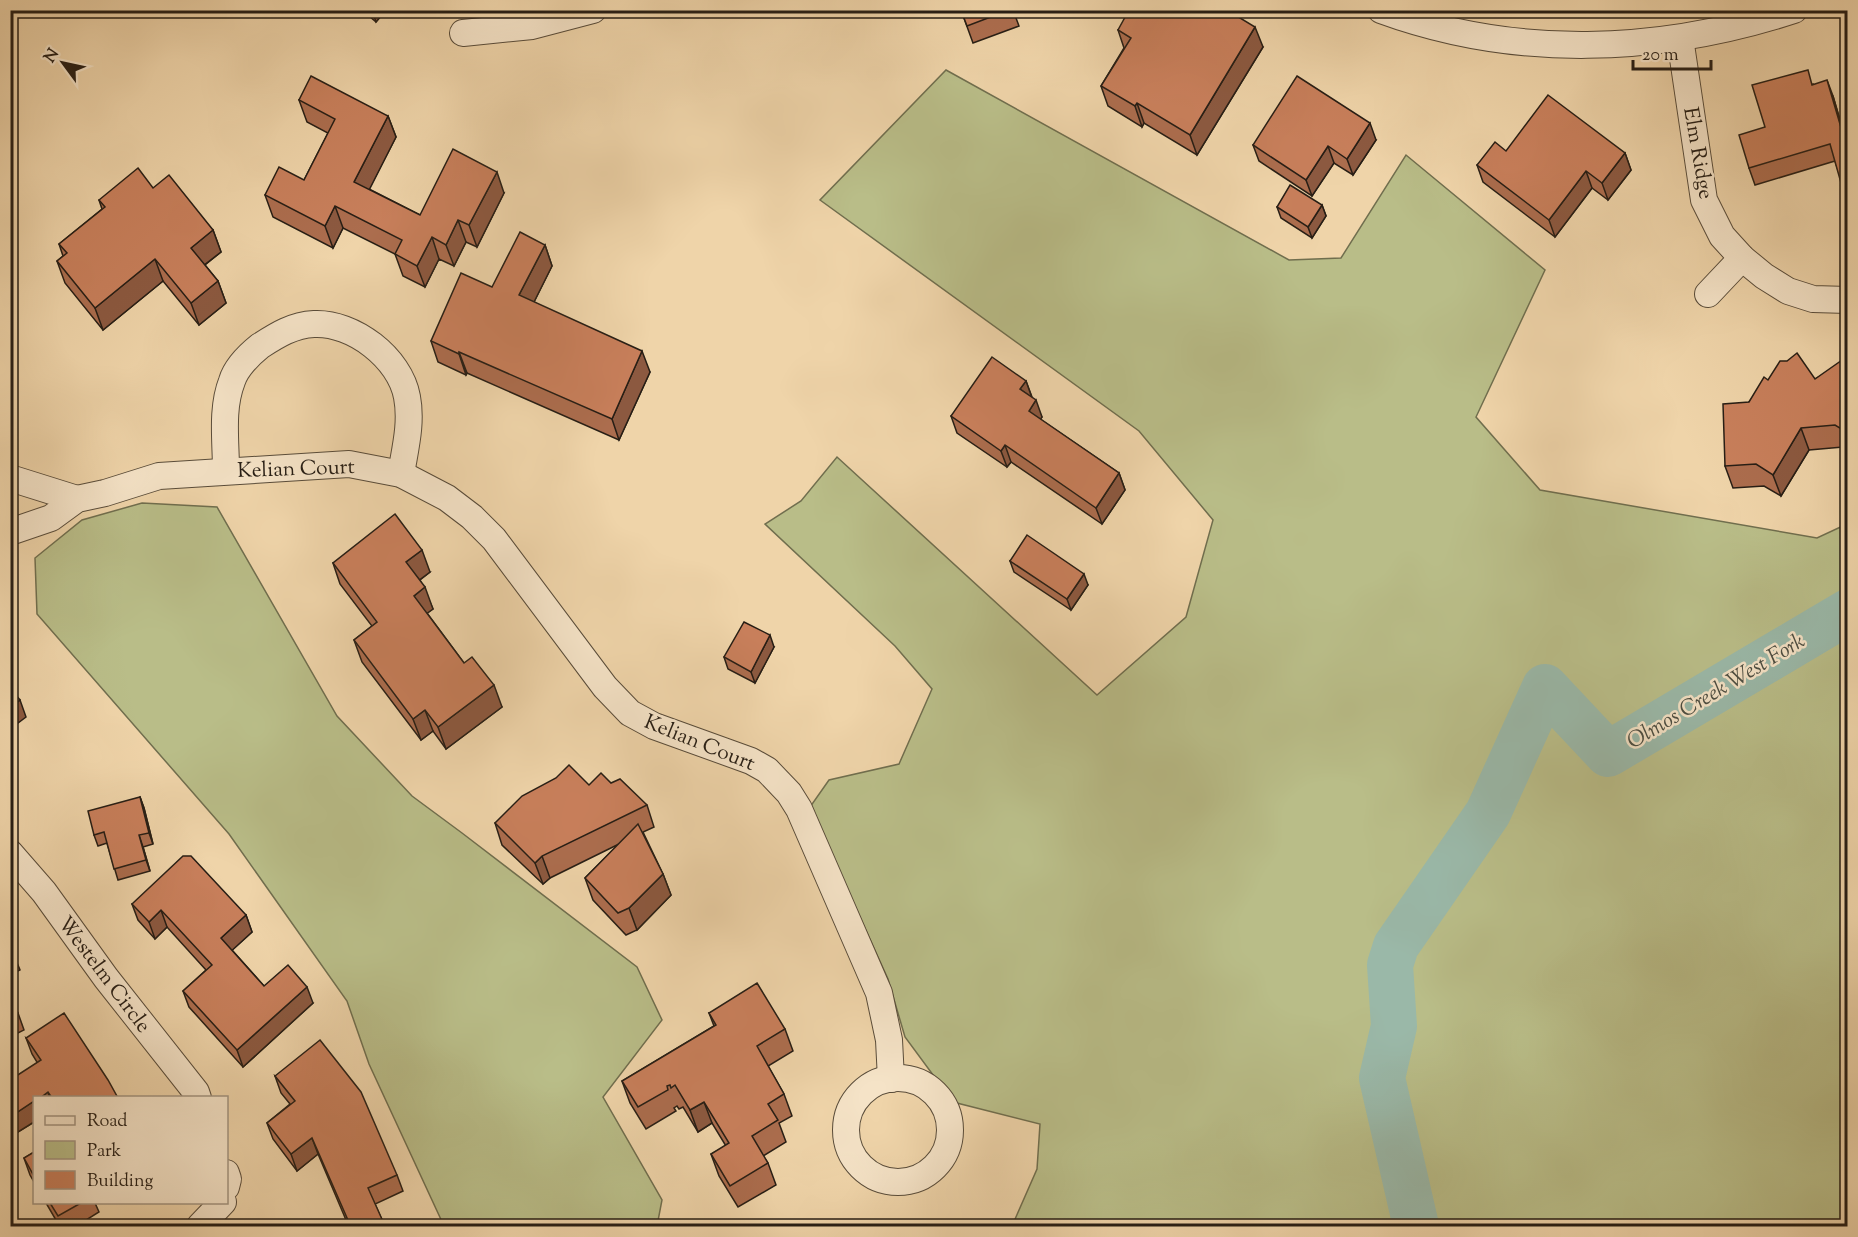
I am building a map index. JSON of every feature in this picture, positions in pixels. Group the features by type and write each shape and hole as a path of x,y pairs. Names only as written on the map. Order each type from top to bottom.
{"street":[{"path":"463,33 532,26 592,10"},
{"path":"1381,10 1417,24 1482,38 1548,45 1614,46 1680,38 1749,25 1794,10"},
{"name":"Elm Ridge","path":"1680,38 1704,200 1722,236 1742,258 1764,276 1788,291 1813,299 1848,300"},
{"path":"1708,294 1742,258"},
{"name":"Kelian Court","path":"226,471 225,404 232,378 252,352 282,331 314,324 346,329 374,345 394,367 407,396 409,427 401,474"},
{"name":"Kelian Court","path":"10,532 51,518 77,499 159,476 350,464 401,474 447,498 494,539 605,687 630,713 654,726 751,761 767,770 789,793 799,809 879,993 889,1040 891,1079"},
{"name":"Kelian Court","path":"10,478 77,499"},
{"name":"Westelm Circle","path":"10,853 44,892 106,978 197,1096"},
{"path":"891,1079 911,1079 929,1088 943,1104 950,1123 948,1143 939,1162 924,1175 905,1182 885,1181 866,1173 853,1158 846,1138 847,1118 856,1099 871,1085 891,1079"},
{"path":"200,1227 222,1204"}],"green space":[{"path":"946,70 1289,260 1341,258 1406,155 1545,270 1476,417 1540,490 1817,538 1847,524 1847,1226 1012,1226 1037,1169 1040,1124 953,1102 905,1037 888,979 810,807 829,780 899,764 932,689 895,646 765,524 801,501 837,457 1097,695 1186,617 1213,520 1139,431 820,200"},
{"path":"142,503 217,507 337,716 412,796 637,967 662,1020 603,1097 662,1200 657,1226 444,1226 369,1064 347,1001 229,834 37,614 35,558 82,520"}],"building":[{"path":"961,10 1009,10 967,26"},
{"path":"1129,10 1227,10 1255,27 1190,135 1137,103 1135,106 1101,86 1131,38 1118,30"},
{"path":"1808,70 1812,85 1827,80 1842,131 1848,130 1848,189 1843,190 1830,144 1749,168 1739,135 1765,127 1752,85"},
{"path":"311,76 388,116 354,182 420,215 453,149 497,172 469,225 458,220 446,245 432,237 417,266 395,254 402,240 335,206 325,226 265,195 279,167 304,180 335,119 299,100"},
{"path":"1297,76 1370,123 1347,159 1328,146 1306,180 1253,145"},
{"path":"1548,95 1625,153 1602,183 1586,171 1549,220 1477,165 1495,142 1506,151"},
{"path":"138,168 153,188 169,175 213,230 191,248 218,281 191,303 155,259 95,308 57,261 67,253 59,244 105,207 99,200"},
{"path":"1290,185 1322,205 1308,227 1277,207"},
{"path":"520,232 545,245 519,295 642,351 612,419 431,341 461,273 492,287"},
{"path":"1797,353 1815,379 1845,358 1848,362 1848,433 1835,425 1801,428 1773,475 1756,464 1725,466 1723,404 1749,402 1764,377 1768,380 1780,361 1787,361"},
{"path":"992,357 1026,381 1020,389 1036,400 1029,411 1119,473 1096,508 1005,445 1001,451 951,416"},
{"path":"395,514 422,550 406,562 425,587 414,596 464,663 472,657 494,685 438,727 425,710 413,719 354,640 377,622 333,563"},
{"path":"1027,535 1084,574 1067,599 1010,561"},
{"path":"744,622 770,635 751,672 724,657"},
{"path":"10,688 20,700 10,708"},
{"path":"569,765 589,785 601,773 611,783 620,779 647,805 542,856 535,863 495,823 522,796 556,778"},
{"path":"140,797 149,833 139,835 146,860 114,869 104,832 94,835 88,811"},
{"path":"638,824 663,874 629,908 618,913 585,878"},
{"path":"183,856 191,856 246,915 221,938 264,986 288,965 307,987 237,1050 183,991 212,965 161,910 149,922 132,904"},
{"path":"757,983 785,1029 757,1046 784,1094 768,1104 778,1120 752,1136 768,1163 730,1186 711,1154 729,1143 704,1102 690,1110 675,1085 671,1088 670,1085 667,1086 668,1090 638,1107 622,1081 716,1025 709,1013"},
{"path":"10,998 18,1013 10,1017"},
{"path":"64,1013 117,1096 51,1096 48,1092 43,1096 33,1096 33,1102 10,1117 10,1080 41,1060 26,1038"},
{"path":"320,1040 361,1092 397,1175 368,1188 385,1226 383,1227 351,1227 312,1138 291,1154 267,1123 295,1101 275,1076"},
{"path":"33,1153 33,1174 24,1158"},
{"path":"51,1204 79,1204 58,1216"}],"waterway":[{"name":"Olmos Creek West Fork","path":"1416,1226 1382,1078 1394,1026 1390,965 1396,946 1488,813 1545,687 1608,754 1848,612"}]}
